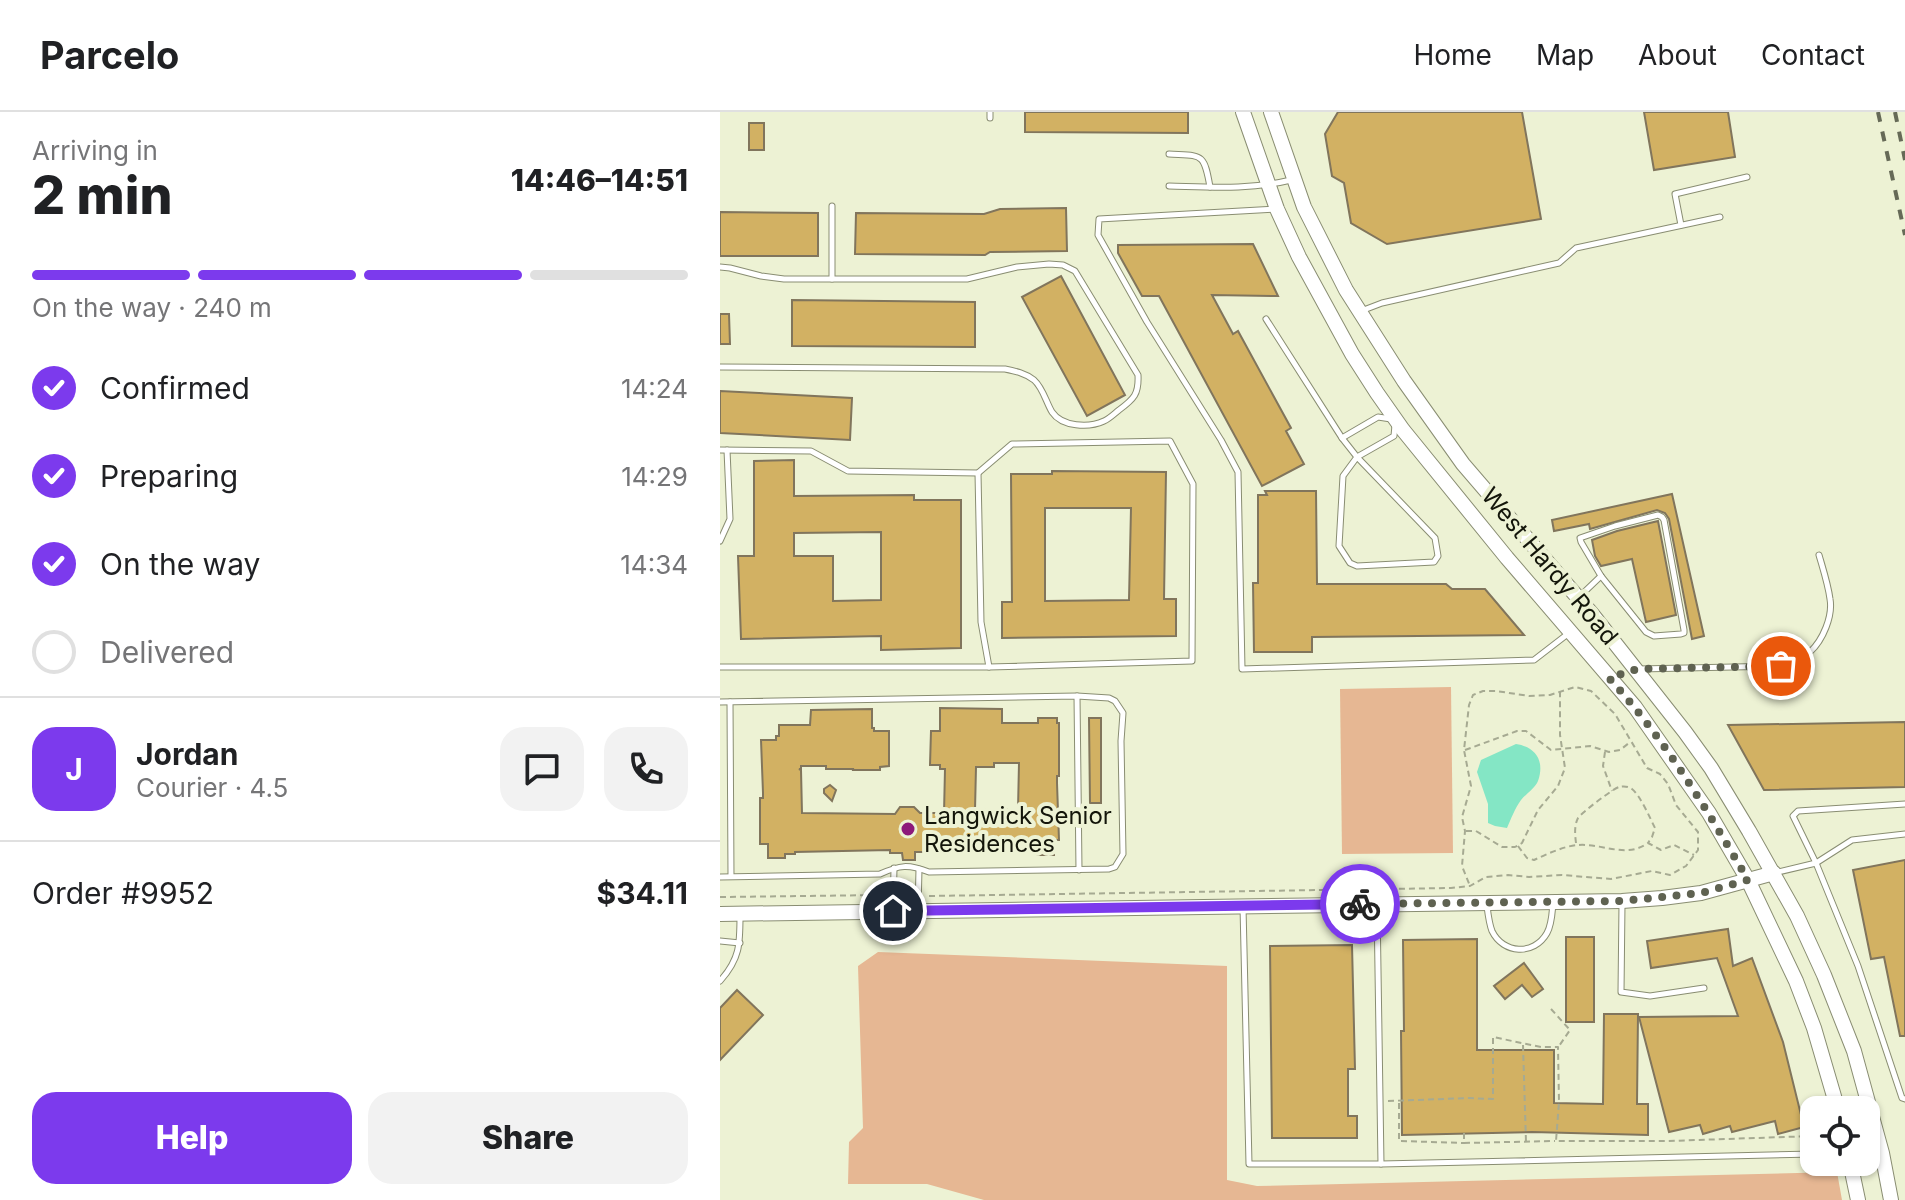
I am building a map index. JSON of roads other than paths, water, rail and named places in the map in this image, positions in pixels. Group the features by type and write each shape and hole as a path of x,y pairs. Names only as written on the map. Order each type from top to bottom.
{"street":[{"name":"West Hardy Road","path":"1243,112 1277,209 1299,257 1352,354 1396,420 1497,547 1635,707 1709,813 1772,927 1814,1028 1834,1096"},
{"name":"West Hardy Road","path":"1271,112 1304,207 1346,290 1420,403 1463,464 1637,669 1711,768 1774,873 1824,975 1854,1051 1882,1153 1891,1200"},
{"path":"1277,209 1304,207"},
{"path":"1396,420 1420,403"},
{"path":"1609,678 1637,669"},
{"path":"720,914 893,911 919,903 1243,905 1622,901 1701,893 1774,873"},
{"path":"1853,1176 1858,1200"}],"lane":[{"path":"1169,154 1199,156 1207,165 1210,187"},
{"path":"1681,225 1675,194 1747,177"},
{"path":"1169,186 1268,186 1295,179"},
{"path":"832,206 832,279"},
{"path":"1277,209 1099,219 1098,235 1238,472 1242,669 1534,660 1570,632"},
{"path":"1360,311 1382,303 1559,263 1576,248 1720,217"},
{"path":"720,267 784,279 967,279 1017,267 1063,265 1075,271 1138,375 1137,393 1129,403 1103,421 1082,424 1060,419 1052,412 1036,382 1022,373 1005,369 720,367"},
{"path":"1266,319 1342,438 1357,457 1435,538 1438,556 1434,562 1357,566 1350,563 1339,546 1343,476 1357,457 1394,436 1396,420 1378,417 1342,438"},
{"path":"720,541 730,519 723,450 811,451 848,471 978,473 1012,444 1170,441 1193,484 1192,661 989,667 720,667"},
{"path":"978,473 981,622 989,667"},
{"path":"1658,515 1662,517 1684,633 1650,635 1601,576 1580,538 1615,526 1658,515"},
{"path":"1637,669 1781,666 1797,661 1811,652 1821,638 1830,615 1831,601 1819,555"},
{"path":"1578,598 1601,576"},
{"path":"1077,696 1079,870"},
{"path":"720,702 1077,696 1109,698 1123,713 1123,854 1115,867 929,872 907,866 880,874 720,877"},
{"path":"730,702 731,876"},
{"path":"1905,804 1798,811 1793,816 1816,863 1858,966 1902,1098 1905,1099"},
{"path":"1774,873 1816,863 1852,840 1905,834"},
{"path":"893,911 894,868"},
{"path":"919,869 919,903"},
{"path":"1622,901 1621,992 1650,996 1704,988"},
{"path":"1486,902 1491,928 1498,939 1506,946 1520,950 1532,949 1545,936 1550,926 1553,902"},
{"path":"1377,904 1381,1164"},
{"path":"1243,905 1249,1164 1800,1154"},
{"path":"720,981 733,967 740,943 740,913"},
{"path":"720,941 740,943"}],"railway":[{"path":"1878,112 1905,235"},
{"path":"1895,112 1905,160"}],"place":[{"name":"Langwick Senior Residences","path":"908,829"}]}
